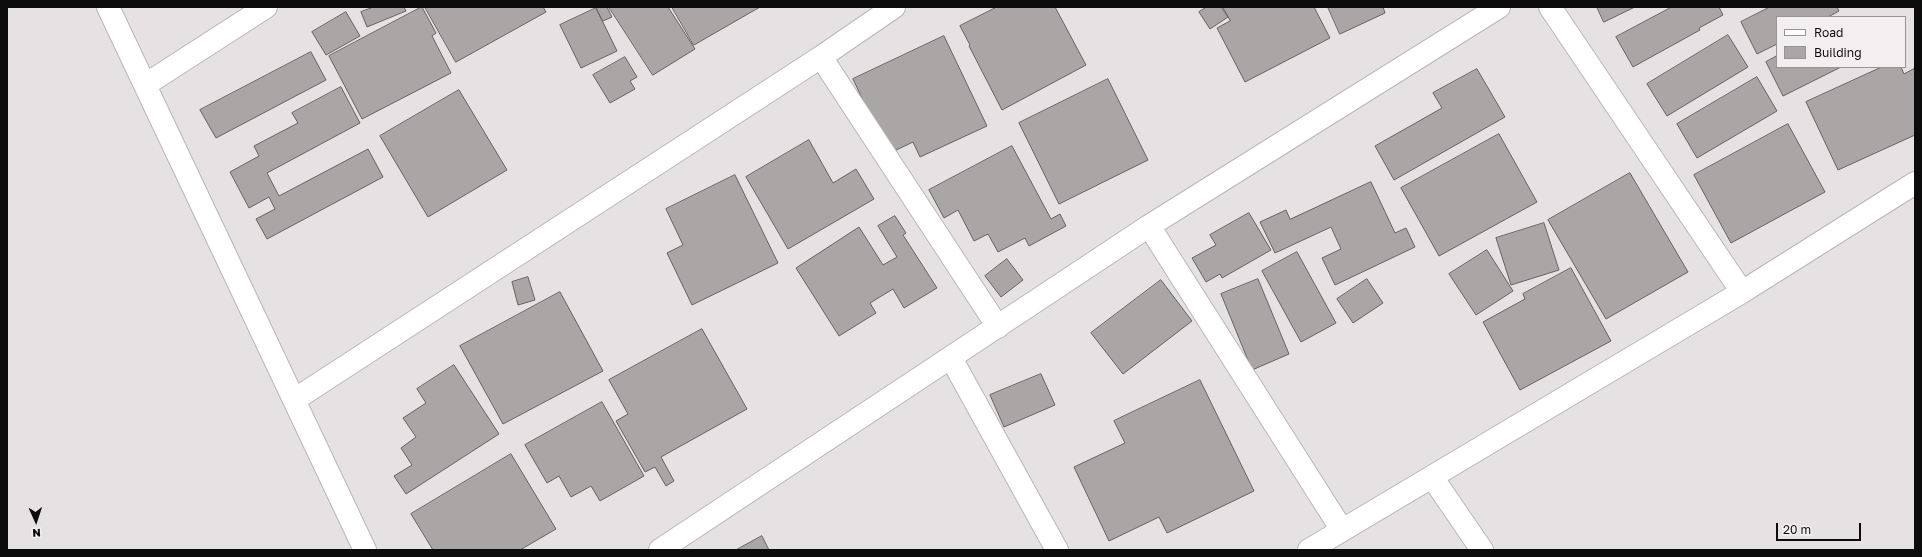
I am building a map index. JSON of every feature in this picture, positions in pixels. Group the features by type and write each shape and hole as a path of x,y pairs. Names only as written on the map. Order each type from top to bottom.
{"street":[{"path":"108,7 365,550"},
{"path":"145,85 266,7"},
{"path":"294,400 821,57 894,7"},
{"path":"660,550 1149,226 1499,7"},
{"path":"1550,7 1742,292"},
{"path":"821,57 998,327"},
{"path":"1309,550 1742,292 1915,183"},
{"path":"1149,226 1342,530"},
{"path":"951,358 1057,550"},
{"path":"1432,477 1482,550"}],"building":[{"path":"374,7 404,7 406,11 367,27 361,12"},
{"path":"422,7 436,33 432,36 451,73 362,119 329,56"},
{"path":"425,7 543,7 546,12 456,62"},
{"path":"596,7 607,7 612,17 603,21"},
{"path":"609,7 668,7 695,49 653,75"},
{"path":"672,7 760,7 694,45"},
{"path":"997,7 1055,7 1086,65 1002,110 960,26"},
{"path":"1207,7 1221,7 1228,17 1210,29 1199,12"},
{"path":"1223,7 1314,7 1330,38 1245,82 1217,28 1230,21"},
{"path":"1328,7 1383,7 1385,13 1340,34"},
{"path":"1597,7 1635,7 1604,22"},
{"path":"1672,7 1719,7 1723,15 1699,28 1700,30 1633,67 1616,37"},
{"path":"1770,7 1837,7 1839,11 1830,16 1776,16 1776,44 1757,54 1741,22"},
{"path":"596,8 617,51 581,68 560,25"},
{"path":"346,12 360,36 326,55 312,32"},
{"path":"1728,35 1748,67 1667,116 1647,84"},
{"path":"944,36 987,126 920,157 913,142 888,154 853,79"},
{"path":"311,52 326,80 216,138 200,110"},
{"path":"625,57 637,77 630,81 635,89 610,103 593,75"},
{"path":"1776,57 1776,68 1839,68 1783,96 1766,62"},
{"path":"1880,68 1901,68 1904,74 1915,68 1915,135 1838,170 1806,102"},
{"path":"1477,69 1505,117 1394,180 1375,146 1442,108 1433,93"},
{"path":"1757,77 1777,111 1697,158 1677,124"},
{"path":"1108,79 1148,160 1059,204 1019,123"},
{"path":"341,87 360,123 267,173 279,196 368,149 383,177 267,239 256,219 275,209 269,197 249,208 230,172 259,156 254,146 298,123 292,113"},
{"path":"459,90 507,170 428,217 380,136"},
{"path":"1788,124 1825,192 1731,243 1694,175"},
{"path":"1499,134 1537,202 1439,256 1401,188"},
{"path":"809,140 833,183 856,169 874,199 788,249 746,177"},
{"path":"1012,146 1051,219 1060,214 1066,226 1029,246 1025,238 998,252 988,234 974,241 958,210 944,218 929,190"},
{"path":"1630,173 1688,272 1606,319 1548,220"},
{"path":"735,175 778,263 692,305 667,253 683,245 666,209"},
{"path":"1371,182 1395,233 1406,228 1415,247 1335,285 1322,258 1341,249 1331,227 1275,253 1260,222 1286,210 1290,219"},
{"path":"1249,213 1271,250 1222,278 1220,274 1206,282 1192,258 1216,245 1210,235"},
{"path":"895,216 906,233 903,235 937,288 904,308 893,289 870,303 876,313 839,336 796,268 859,227 883,265 897,257 878,226"},
{"path":"1544,223 1559,270 1511,285 1496,238"},
{"path":"1487,250 1513,291 1476,315 1449,274"},
{"path":"1297,252 1336,323 1301,342 1262,271"},
{"path":"1007,259 1023,280 1001,297 985,276"},
{"path":"1571,268 1611,341 1520,390 1483,322 1525,299 1523,294"},
{"path":"528,277 535,300 518,305 512,282"},
{"path":"1258,279 1289,354 1252,370 1221,294"},
{"path":"1367,279 1383,303 1353,323 1337,299"},
{"path":"1161,280 1192,321 1123,374 1091,333"},
{"path":"560,292 603,371 503,424 460,346"},
{"path":"702,329 747,409 661,457 674,481 666,486 655,467 645,472 616,421 628,414 609,380"},
{"path":"454,365 499,434 406,494 394,476 412,465 401,448 416,437 403,418 426,403 417,389"},
{"path":"1041,374 1055,405 1004,427 990,395"},
{"path":"1200,380 1254,491 1167,533 1159,517 1109,541 1074,467 1125,443 1114,421"},
{"path":"602,402 644,476 600,501 591,486 571,497 559,476 547,483 525,445"},
{"path":"511,454 556,529 520,550 433,550 411,514"},
{"path":"762,536 769,550 736,550"}]}
